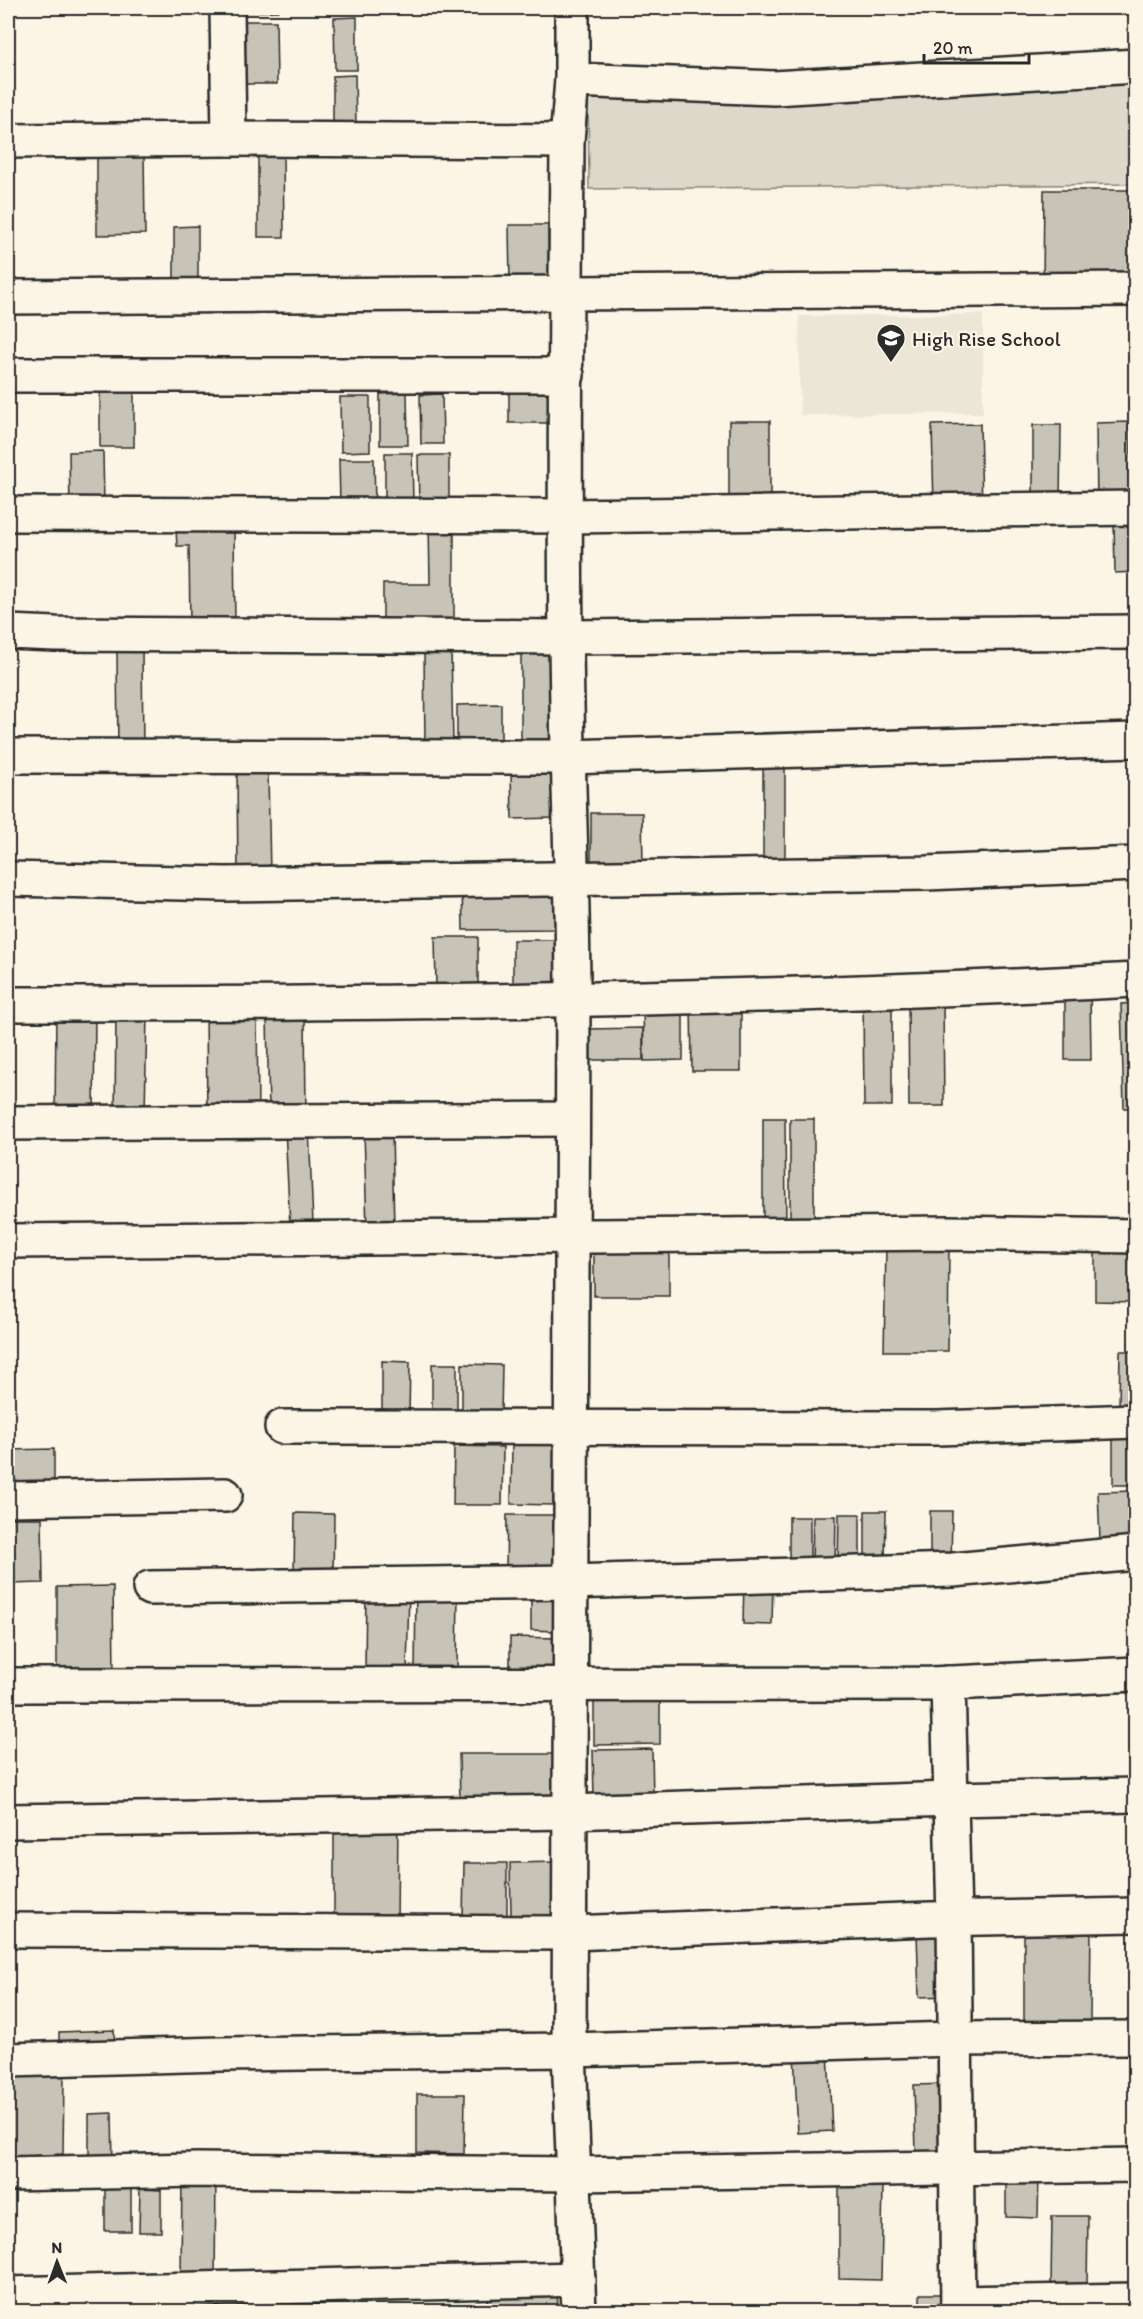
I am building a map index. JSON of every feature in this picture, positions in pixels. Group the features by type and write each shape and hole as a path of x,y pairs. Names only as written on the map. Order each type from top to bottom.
{"street":[{"path":"227,8 229,139"},
{"path":"572,8 572,80 567,141 566,637 567,757 573,879 569,2050 579,2312"},
{"path":"572,80 774,88 1136,66"},
{"path":"8,141 229,139 567,141"},
{"path":"8,297 1136,289"},
{"path":"8,375 567,375"},
{"path":"8,514 567,516 1136,507"},
{"path":"8,632 566,637 1136,632"},
{"path":"8,756 567,757 1136,740"},
{"path":"8,879 225,884 927,873 1136,864"},
{"path":"8,1004 347,1004 949,990 1136,980"},
{"path":"8,1122 572,1119"},
{"path":"8,1241 948,1233 1136,1236"},
{"path":"282,1427 937,1428 1136,1421"},
{"path":"8,1499 225,1495"},
{"path":"150,1588 570,1582 953,1570 1136,1553"},
{"path":"8,1685 948,1683 1136,1674"},
{"path":"948,1683 954,1919 958,2307 1136,2300"},
{"path":"8,1821 570,1812 1136,1795"},
{"path":"8,1929 570,1933 954,1919 1136,1916"},
{"path":"8,2060 220,2054 569,2050 954,2039 1136,2038"},
{"path":"8,2174 198,2170 574,2174 957,2166 1136,2165"},
{"path":"8,2294 578,2279"}],"shaded area":[{"path":"1135,83 1135,184 589,189 588,88"},
{"name":"High Rise School","path":"983,314 983,413 800,415 799,316"}],"building":[{"path":"237,8 278,8 278,11 238,12"},
{"path":"326,8 326,9 291,9"},
{"path":"357,17 357,70 335,70 334,18"},
{"path":"237,21 276,21 277,84 237,84"},
{"path":"355,75 356,126 333,126 333,76"},
{"path":"97,152 144,152 145,234 97,235"},
{"path":"258,154 283,154 284,237 258,237"},
{"path":"1044,190 1136,190 1136,286 1043,285"},
{"path":"509,225 548,225 549,284 510,284"},
{"path":"198,226 198,288 174,288 174,227"},
{"path":"100,393 134,393 134,447 100,447"},
{"path":"407,393 408,445 380,445 380,394"},
{"path":"509,393 551,393 552,423 509,423"},
{"path":"442,394 443,444 421,444 420,395"},
{"path":"340,397 370,397 370,451 341,452"},
{"path":"729,421 770,421 770,503 729,503"},
{"path":"1130,422 1132,507 1097,508 1096,423"},
{"path":"980,424 982,507 934,508 932,425"},
{"path":"1033,425 1061,425 1060,505 1033,505"},
{"path":"103,451 104,509 70,510 69,452"},
{"path":"385,453 412,453 413,504 385,504"},
{"path":"418,455 449,455 449,507 419,507"},
{"path":"339,459 374,459 375,504 340,505"},
{"path":"1136,520 1136,572 1115,573 1114,521"},
{"path":"429,522 454,522 454,626 383,626 383,584 430,584"},
{"path":"176,529 234,529 235,627 190,627 189,546 177,546"},
{"path":"556,644 557,744 521,744 521,645"},
{"path":"117,650 142,650 143,749 118,749"},
{"path":"424,651 451,651 453,742 425,743"},
{"path":"501,704 501,741 457,742 457,705"},
{"path":"763,764 785,764 785,867 763,867"},
{"path":"556,768 557,818 512,819 511,769"},
{"path":"237,773 268,773 270,874 238,875"},
{"path":"591,813 642,813 643,865 591,865"},
{"path":"555,883 555,929 463,930 462,884"},
{"path":"435,937 478,937 478,986 436,986"},
{"path":"513,940 558,940 559,984 513,984"},
{"path":"1065,991 1090,991 1091,1060 1065,1060"},
{"path":"741,1000 741,1071 692,1071 691,1001"},
{"path":"892,1000 892,1106 864,1106 863,1001"},
{"path":"908,1001 943,1001 944,1106 909,1106"},
{"path":"643,1003 683,1003 683,1060 644,1061"},
{"path":"1136,1003 1136,1108 1124,1108 1121,1004"},
{"path":"206,1010 257,1010 258,1115 207,1116"},
{"path":"116,1011 147,1012 145,1115 115,1115"},
{"path":"56,1013 95,1013 94,1116 55,1116"},
{"path":"267,1017 305,1017 306,1112 269,1112"},
{"path":"643,1028 643,1060 589,1060 588,1029"},
{"path":"763,1118 785,1118 786,1224 763,1224"},
{"path":"790,1119 814,1119 814,1227 790,1227"},
{"path":"309,1128 313,1224 290,1226 285,1129"},
{"path":"392,1130 394,1229 367,1230 364,1131"},
{"path":"1095,1242 1134,1243 1134,1302 1095,1301"},
{"path":"594,1244 669,1244 669,1296 594,1296"},
{"path":"886,1248 949,1249 948,1351 884,1351"},
{"path":"1120,1351 1136,1351 1136,1407 1119,1407"},
{"path":"382,1361 410,1362 409,1416 382,1415"},
{"path":"432,1364 457,1364 457,1419 432,1419"},
{"path":"462,1364 502,1365 501,1415 462,1414"},
{"path":"1113,1435 1136,1435 1136,1485 1113,1485"},
{"path":"512,1443 554,1443 553,1505 511,1504"},
{"path":"454,1446 503,1447 502,1505 453,1505"},
{"path":"54,1449 54,1484 8,1484 8,1450"},
{"path":"1136,1491 1136,1539 1100,1540 1098,1492"},
{"path":"865,1511 886,1511 885,1565 865,1564"},
{"path":"930,1511 952,1511 951,1566 930,1566"},
{"path":"295,1513 334,1514 333,1575 294,1574"},
{"path":"839,1514 860,1514 860,1566 838,1565"},
{"path":"507,1515 557,1515 557,1571 506,1571"},
{"path":"813,1516 836,1516 835,1566 812,1565"},
{"path":"789,1517 810,1517 810,1566 789,1566"},
{"path":"8,1518 42,1518 43,1583 8,1584"},
{"path":"744,1580 773,1581 772,1625 743,1624"},
{"path":"113,1586 114,1675 57,1676 57,1587"},
{"path":"416,1588 458,1588 457,1674 415,1674"},
{"path":"366,1589 409,1590 407,1671 365,1671"},
{"path":"531,1594 556,1594 555,1631 531,1630"},
{"path":"510,1637 557,1638 556,1675 510,1675"},
{"path":"660,1693 660,1744 594,1745 594,1694"},
{"path":"652,1749 653,1799 594,1799 593,1750"},
{"path":"459,1754 556,1754 557,1803 460,1804"},
{"path":"334,1817 398,1817 397,1926 334,1926"},
{"path":"559,1862 560,1916 511,1917 510,1863"},
{"path":"464,1863 507,1863 507,1920 463,1920"},
{"path":"1024,1922 1091,1922 1090,2021 1024,2021"},
{"path":"947,1932 950,1996 919,1997 917,1933"},
{"path":"114,2030 115,2051 59,2052 59,2032"},
{"path":"828,2051 832,2131 798,2133 794,2053"},
{"path":"8,2075 64,2076 63,2154 8,2157"},
{"path":"952,2084 955,2151 916,2152 914,2085"},
{"path":"417,2094 465,2094 464,2154 417,2153"},
{"path":"112,2113 113,2166 89,2167 89,2114"},
{"path":"1006,2170 1039,2171 1038,2218 1006,2217"},
{"path":"182,2172 216,2172 215,2281 181,2280"},
{"path":"839,2184 883,2184 881,2280 839,2279"},
{"path":"105,2188 131,2188 131,2231 105,2231"},
{"path":"140,2189 161,2190 161,2232 139,2232"},
{"path":"1052,2216 1088,2216 1087,2288 1051,2287"},
{"path":"557,2289 558,2312 487,2312 487,2290"},
{"path":"920,2294 953,2294 953,2312 920,2312"}],"place":[{"name":"High Rise School","path":"891,364"}]}
